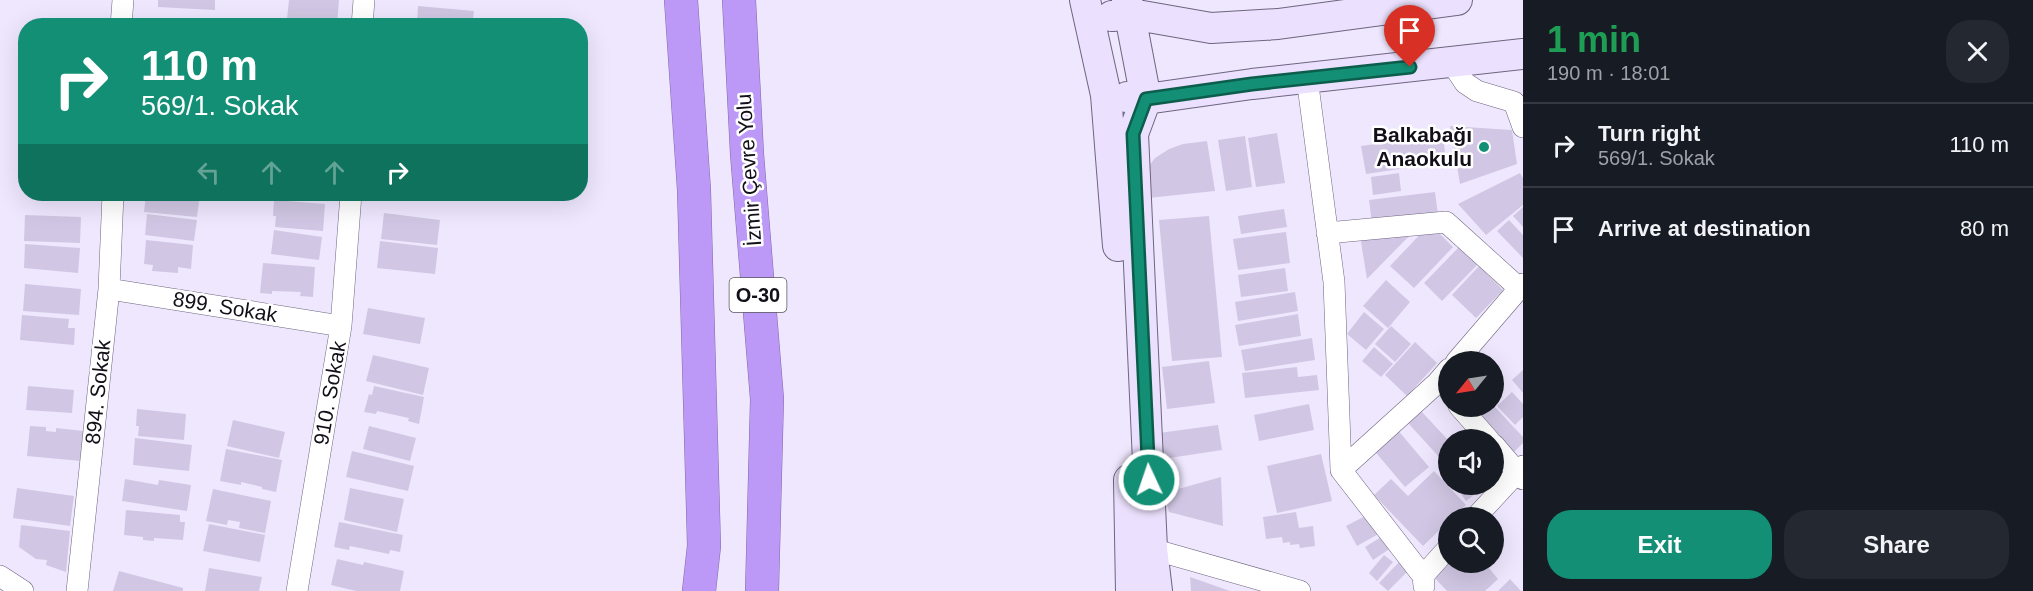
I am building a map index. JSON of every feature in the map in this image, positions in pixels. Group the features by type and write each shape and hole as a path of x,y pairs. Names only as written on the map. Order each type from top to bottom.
{"highway":[{"path":"681,0 694,190 704,546 699,591"},
{"name":"İzmir Çevre Yolu","path":"739,0 747,154 767,399 762,591"}],"main road":[{"path":"1131,591 1126,345 1106,95 1087,9 1129,7 1211,28 1278,24 1415,2 1457,0"},
{"path":"1129,7 1146,99 1133,134 1152,549 1157,591"},
{"path":"1106,95 1146,99 1523,54"}],"street":[{"path":"122,18 123,0"},
{"path":"363,18 364,0"},
{"path":"1451,62 1465,83 1477,91 1519,101 1523,128"},
{"path":"1307,78 1334,282 1341,470 1422,586 1438,563"},
{"name":"894. Sokak","path":"77,591 109,289 113,201"},
{"name":"910. Sokak","path":"297,591 341,326 350,201"},
{"path":"1327,233 1446,222 1521,286 1465,351"},
{"name":"899. Sokak","path":"109,289 341,326"},
{"path":"1341,470 1438,389"},
{"path":"1469,417 1479,429"},
{"path":"1486,507 1521,472 1504,455"},
{"path":"1152,549 1300,591"},
{"path":"0,576 23,591"}],"building":[{"path":"158,0 215,0 215,10 158,7"},
{"path":"289,0 339,0 338,18 287,18"},
{"path":"418,6 474,11 473,18 417,18"},
{"name":"Balkabağı Anaokulu","path":"1450,126 1512,130 1517,164 1460,184"},
{"path":"1277,133 1285,183 1256,187 1248,138"},
{"path":"1443,134 1446,162 1366,174 1361,146"},
{"path":"1245,136 1252,187 1226,191 1218,140"},
{"path":"1207,141 1215,191 1148,198 1145,171 1155,158 1183,144"},
{"path":"1399,173 1401,191 1373,195 1371,177"},
{"path":"1520,173 1523,178 1523,205 1486,235 1458,204"},
{"path":"1435,192 1438,215 1372,223 1369,200"},
{"path":"145,201 199,201 197,217 144,212"},
{"path":"274,201 325,204 323,231 275,227 276,216 273,216"},
{"path":"1523,207 1523,227 1513,216"},
{"path":"1284,209 1287,227 1241,234 1238,216"},
{"path":"384,213 440,220 437,245 381,239"},
{"path":"147,214 197,220 194,241 145,235"},
{"path":"25,215 81,217 80,243 24,241"},
{"path":"1209,216 1222,357 1172,361 1159,220"},
{"path":"1509,220 1523,235 1523,258 1497,231"},
{"path":"1430,224 1453,247 1414,288 1390,266"},
{"path":"274,230 322,237 319,260 271,254"},
{"path":"1415,230 1367,279 1360,236"},
{"path":"1286,232 1290,263 1238,270 1233,239"},
{"path":"146,240 193,245 191,269 178,267 178,273 152,271 153,265 144,264"},
{"path":"380,241 438,248 435,274 377,268"},
{"path":"25,244 80,248 78,273 24,268"},
{"path":"1460,246 1478,264 1442,301 1424,283"},
{"path":"263,263 315,267 313,297 300,296 301,292 260,293"},
{"path":"1479,266 1503,290 1476,318 1452,295"},
{"path":"1285,268 1288,291 1241,297 1238,275"},
{"path":"1386,280 1410,302 1388,328 1363,306"},
{"path":"25,284 81,289 79,315 23,311"},
{"path":"1295,292 1298,311 1238,321 1235,302"},
{"path":"368,308 425,318 420,344 363,334"},
{"path":"1364,312 1384,329 1366,350 1347,334"},
{"path":"1298,314 1301,336 1239,346 1235,325"},
{"path":"22,315 69,319 68,328 75,328 74,345 20,340"},
{"path":"1391,326 1411,344 1395,362 1375,344"},
{"path":"1312,338 1315,360 1245,371 1241,350"},
{"path":"1415,342 1437,363 1407,396 1385,375"},
{"path":"1374,347 1393,364 1381,377 1362,361"},
{"path":"373,355 429,368 423,395 366,381"},
{"path":"1209,361 1215,403 1167,409 1162,367"},
{"path":"1297,367 1298,377 1317,375 1319,390 1245,398 1242,373"},
{"path":"1523,370 1523,393 1512,380"},
{"path":"28,386 74,390 72,413 26,410"},
{"path":"374,386 424,397 419,424 408,421 409,418 377,411 376,414 364,412"},
{"path":"1512,392 1523,404 1523,417 1515,425 1504,413 1504,399"},
{"path":"1309,404 1314,430 1259,441 1254,415"},
{"path":"137,409 186,414 184,440 138,436"},
{"path":"1421,411 1438,429 1438,456 1408,423"},
{"path":"1479,417 1504,417 1523,437 1523,443 1511,455 1504,448 1504,429 1486,429 1477,419"},
{"path":"233,420 285,432 279,458 227,446"},
{"path":"1218,425 1222,450 1163,459 1159,433"},
{"path":"30,426 46,427 46,431 56,432 56,428 84,431 81,461 27,456"},
{"path":"369,426 416,438 410,461 363,449"},
{"path":"1396,428 1429,467 1405,487 1372,448"},
{"path":"135,438 192,445 189,471 133,465"},
{"path":"226,449 282,460 276,492 241,482 241,485 220,481"},
{"path":"352,451 414,466 408,491 346,477"},
{"path":"1321,454 1332,501 1277,513 1267,466"},
{"path":"1434,471 1438,475 1438,495 1457,495 1466,505 1464,507 1438,507 1438,532 1423,546 1374,495 1391,479 1408,496"},
{"path":"1221,477 1223,526 1169,512 1164,493"},
{"path":"125,479 158,485 159,480 191,485 187,511 122,501"},
{"path":"17,488 74,496 70,526 13,518"},
{"path":"350,488 404,499 397,532 344,520"},
{"path":"213,489 271,501 265,533 239,528 240,522 228,520 227,525 206,521"},
{"path":"1462,495 1474,495 1466,501"},
{"path":"126,510 180,515 180,522 185,522 183,540 154,538 154,541 124,535"},
{"path":"1296,512 1299,528 1313,526 1315,546 1300,548 1299,544 1283,543 1282,537 1266,539 1263,517"},
{"path":"1371,513 1382,532 1357,546 1346,526"},
{"path":"339,522 403,535 400,552 390,550 389,554 350,546 349,550 334,547"},
{"path":"209,524 265,535 260,562 203,551"},
{"path":"21,525 70,531 66,572 46,565 47,560 36,559 19,547"},
{"path":"1386,534 1394,546 1373,560 1365,547"},
{"path":"1384,555 1393,562 1377,581 1369,573"},
{"path":"337,559 363,565 364,562 404,571 400,591 356,591 331,585"},
{"path":"1402,559 1411,568 1388,591 1379,583"},
{"path":"209,568 262,577 259,591 205,591"},
{"path":"1438,568 1438,573 1493,573 1498,579 1485,591 1447,591 1429,572"},
{"path":"119,571 183,588 183,591 113,591"},
{"path":"1190,577 1230,591 1191,591"},
{"path":"1510,579 1521,591 1498,591"}],"place":[{"name":"Balkabağı Anaokulu","path":"1484,147"}],"route":[{"path":"1149,480 1133,134 1146,99 1252,84 1410,67"}]}
